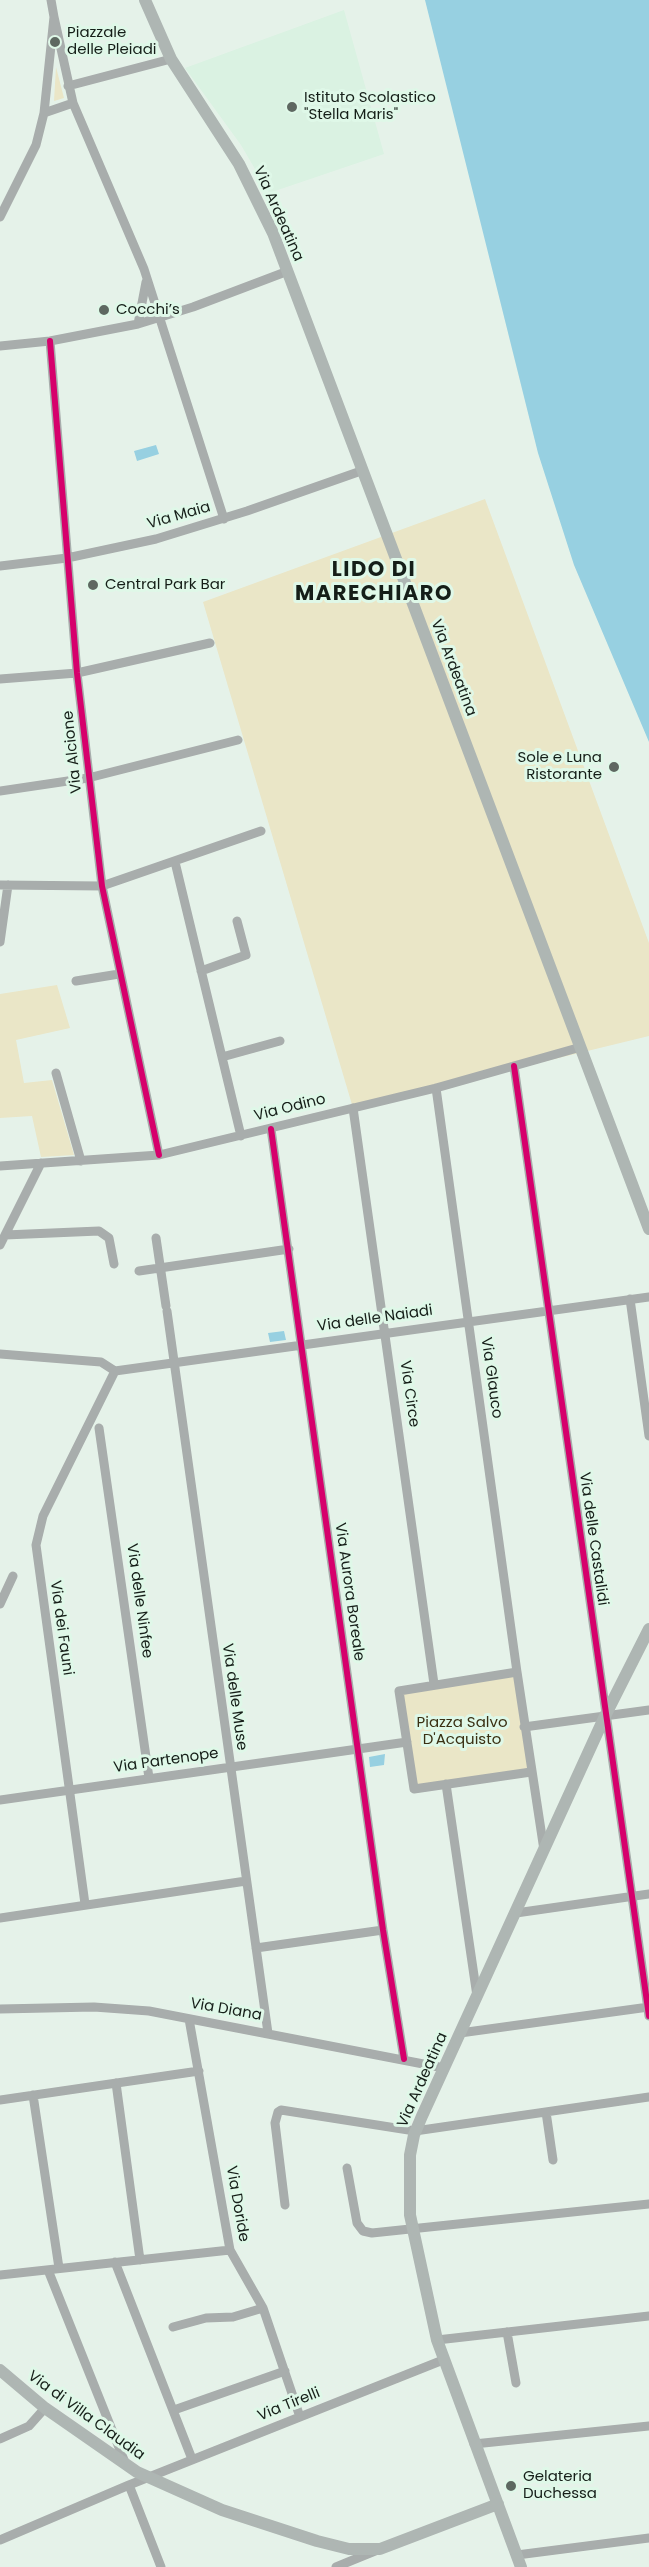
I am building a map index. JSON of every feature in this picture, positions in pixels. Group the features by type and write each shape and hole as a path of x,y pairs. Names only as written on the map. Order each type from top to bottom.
{"main road":[{"name":"Via Ardeatina","path":"145,0 171,59 246,178 288,271 361,471 649,1229"},
{"name":"Via Ardeatina","path":"519,2561 437,2340 412,2229 408,2180 415,2131 605,1716 649,1629"},
{"name":"Via di Villa Claudia","path":"0,2370 45,2408 127,2467 208,2505 266,2526 343,2548 380,2549 498,2504"}],"street":[{"path":"51,0 73,103 147,277 224,519"},
{"path":"0,217 36,146 44,113 54,17"},
{"path":"68,86 171,59"},
{"path":"44,113 73,103"},
{"path":"0,346 50,341 138,324 288,271"},
{"path":"138,324 147,277"},
{"name":"Via Alcione","path":"50,341 77,673 102,886 159,1155"},
{"name":"Via Maia","path":"0,566 67,558 140,543 224,519 361,471"},
{"path":"0,679 77,673 210,643"},
{"path":"0,791 88,778 238,741"},
{"path":"0,942 4,885 102,886 261,831"},
{"path":"174,862 241,1136"},
{"path":"201,971 246,955 237,921"},
{"path":"76,981 119,974"},
{"path":"222,1057 280,1041"},
{"name":"Via Odino","path":"0,1166 159,1155 436,1088 581,1047"},
{"name":"Via delle Castalidi","path":"514,1066 605,1716 649,2010"},
{"path":"56,1073 81,1161"},
{"name":"Via Glauco","path":"436,1088 517,1672"},
{"name":"Via Circe","path":"353,1108 434,1684"},
{"name":"Via Aurora Boreale","path":"271,1129 303,1344 383,1930 404,2059"},
{"path":"0,1245 41,1163"},
{"path":"5,1235 99,1231 109,1238 114,1264"},
{"name":"Via delle Muse","path":"156,1238 268,2033"},
{"path":"139,1271 289,1249"},
{"name":"Via delle Naiadi","path":"0,1354 101,1362 115,1371 649,1297"},
{"path":"630,1299 649,1436"},
{"name":"Via dei Fauni","path":"85,1905 67,1790 36,1539 43,1516 115,1371"},
{"name":"Via delle Ninfee","path":"99,1428 149,1778"},
{"path":"0,1604 13,1576"},
{"path":"531,1772 414,1789 399,1690 517,1672 544,1852"},
{"path":"524,1727 649,1710"},
{"name":"Via Partenope","path":"0,1800 407,1742"},
{"path":"446,1784 477,1997"},
{"path":"0,1918 246,1881"},
{"path":"516,1913 649,1894"},
{"path":"256,1948 383,1930"},
{"name":"Via Diana","path":"0,2009 108,2007 268,2033 444,2068"},
{"path":"460,2033 649,2010"},
{"name":"Via Doride","path":"189,2019 230,2250 263,2308 300,2417"},
{"path":"0,2100 199,2071"},
{"path":"116,2083 140,2260"},
{"path":"33,2095 59,2268"},
{"path":"285,2205 275,2123 279,2111 288,2110 415,2131 649,2097"},
{"path":"546,2112 553,2160"},
{"path":"347,2168 360,2228 372,2233 649,2204"},
{"path":"0,2275 230,2250"},
{"path":"115,2262 192,2459"},
{"path":"48,2270 127,2467"},
{"path":"173,2327 206,2318 232,2317 263,2308"},
{"path":"437,2340 649,2316"},
{"path":"507,2332 516,2383"},
{"name":"Via Tirelli","path":"0,2540 129,2484 443,2360"},
{"path":"174,2410 285,2371"},
{"path":"0,2439 29,2426 45,2408"},
{"path":"474,2444 649,2426"},
{"path":"129,2484 161,2567"},
{"path":"519,2561 649,2538"},
{"path":"336,2567 380,2549"}],"shaded area":[{"name":"Istituto Scolastico \"Stella Maris\"","path":"344,10 384,154 269,193 241,145 185,68"}],"green space":[{"path":"56,67 64,98 54,101"},
{"path":"485,499 649,943 649,1036 353,1108 203,602"},
{"path":"57,985 70,1028 16,1040 24,1083 52,1080 74,1155 41,1157 32,1116 0,1118 0,994"},
{"name":"Piazza Salvo D'Acquisto","path":"517,1672 531,1772 414,1789 399,1691"}],"water":[{"path":"425,0 649,0 649,742 574,565 538,453"},
{"path":"156,445 159,454 137,461 134,451"},
{"path":"284,1331 286,1340 270,1342 268,1333"},
{"path":"385,1754 384,1765 370,1767 369,1757"}],"cycle path":[{"path":"50,341 77,673 102,886 159,1155"},
{"path":"514,1066 649,2016"},
{"path":"271,1129 383,1930 404,2059"}],"place":[{"name":"Piazzale delle Pleiadi","path":"55,42"},
{"name":"Istituto Scolastico \"Stella Maris\"","path":"292,107"},
{"name":"Cocchi’s","path":"104,310"},
{"name":"Central Park Bar","path":"93,585"},
{"name":"Sole e Luna Ristorante","path":"614,767"},
{"name":"Gelateria Duchessa","path":"511,2486"}],"district":[{"name":"LIDO DI MARECHIARO","path":"374,583"}]}
